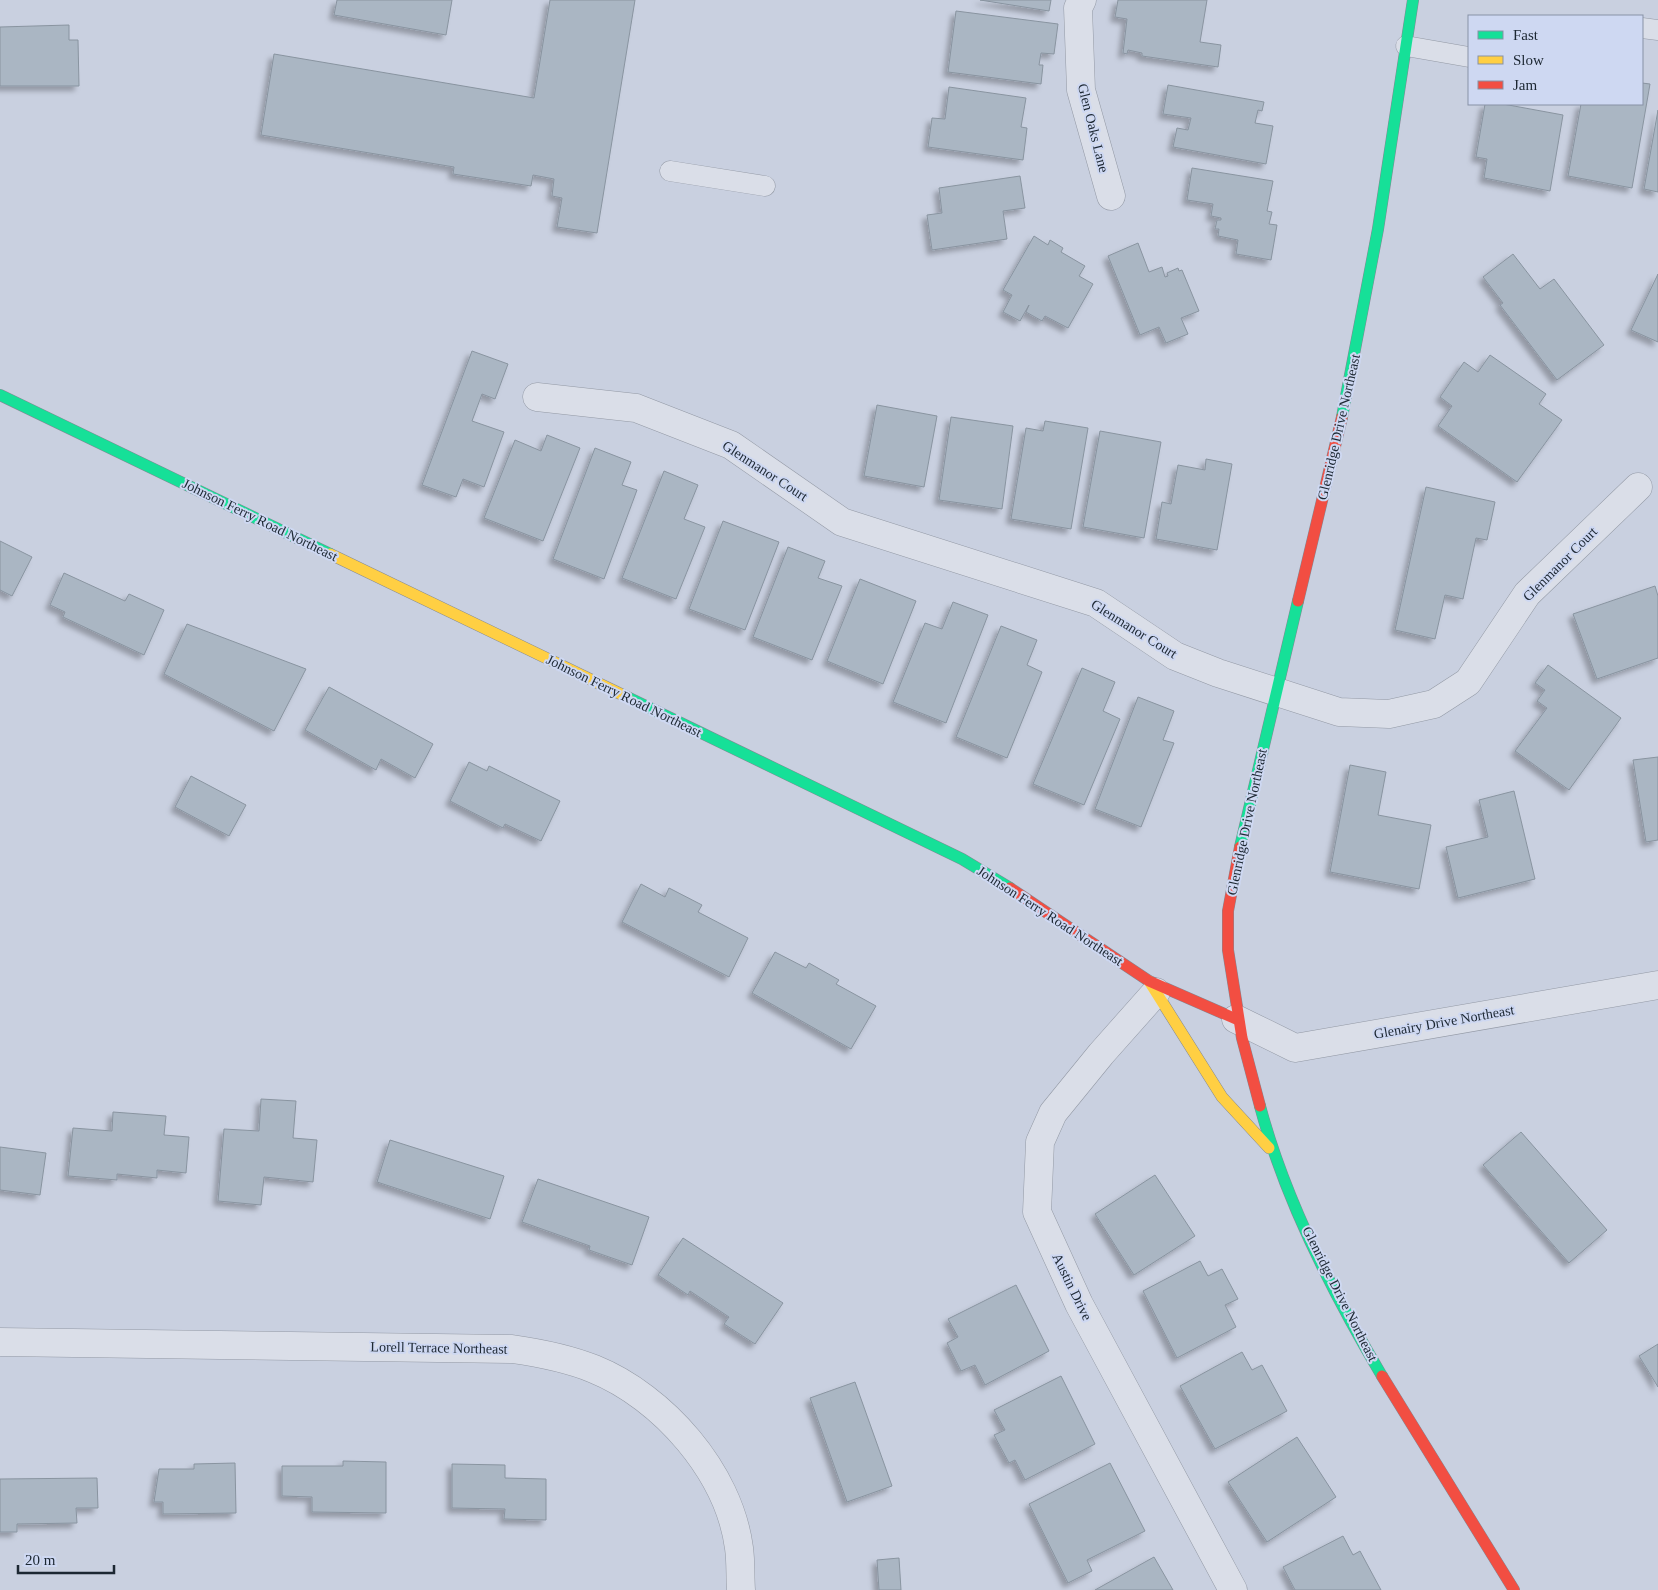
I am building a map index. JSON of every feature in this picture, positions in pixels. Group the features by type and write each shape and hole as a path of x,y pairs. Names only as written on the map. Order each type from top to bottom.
{"street":[{"name":"Glen Oaks Lane","path":"1082,0 1078,8 1081,90 1111,196"},
{"name":"Glenridge Drive Northeast","path":"1413,0 1357,350 1275,692 1232,885 1227,945 1236,1019 1263,1120 1314,1249 1400,1411 1514,1590"},
{"name":"Johnson Ferry Road Northeast","path":"0,395 962,859 1036,903 1152,987 1236,1019"},
{"name":"Glenmanor Court","path":"537,397 636,408 731,446 842,522 1096,602 1176,656 1218,673 1339,712 1389,714 1434,704 1468,682 1527,594 1638,487"},
{"name":"Glenairy Drive Northeast","path":"1236,1019 1295,1048 1658,985"},
{"path":"1152,987 1222,1097 1276,1156"},
{"name":"Austin Drive","path":"1152,987 1053,1113 1040,1142 1037,1212 1079,1304 1233,1590"},
{"name":"Lorell Terrace Northeast","path":"0,1342 512,1349 554,1356 594,1369 632,1389 666,1415 699,1454 712,1475 730,1514 739,1547 741,1590"}],"lane":[{"path":"1643,28 1658,30"},
{"path":"1406,46 1468,57"},
{"path":"670,171 765,186"}],"building":[{"path":"337,0 452,0 446,35 334,15"},
{"path":"550,0 635,0 597,233 557,227 562,198 552,196 554,179 533,175 531,186 453,174 454,167 261,135 274,54 534,98"},
{"path":"980,0 1051,0 1049,11"},
{"path":"1118,0 1207,0 1200,42 1221,45 1218,67 1142,56 1142,53 1128,50 1127,54 1123,53 1127,19 1115,17"},
{"path":"956,11 1058,24 1054,54 1041,53 1039,65 1043,65 1041,84 948,72"},
{"path":"69,25 69,40 78,40 79,86 0,86 0,27"},
{"path":"1643,83 1650,84 1632,188 1568,176 1581,105 1643,105"},
{"path":"1168,85 1264,102 1262,111 1258,110 1255,123 1273,126 1266,164 1173,147 1177,128 1188,130 1191,118 1163,114"},
{"path":"949,87 1026,98 1021,127 1027,128 1023,160 928,147 932,118 945,119"},
{"path":"1485,105 1508,105 1563,115 1550,191 1484,178 1487,159 1476,157"},
{"path":"1658,110 1658,192 1644,189"},
{"path":"1192,168 1273,181 1267,211 1272,212 1269,224 1277,225 1271,260 1236,254 1238,240 1218,236 1219,229 1215,229 1217,220 1221,220 1221,218 1211,216 1213,204 1187,200"},
{"path":"1020,176 1025,208 1003,211 1007,239 932,250 927,215 942,213 939,188"},
{"path":"1034,236 1048,245 1050,240 1063,248 1061,252 1085,266 1079,276 1093,284 1068,328 1045,316 1042,321 1026,312 1029,305 1020,321 1003,312 1012,295 1003,290"},
{"path":"1138,243 1149,272 1162,267 1165,277 1168,276 1167,273 1178,268 1179,271 1182,270 1199,311 1181,318 1188,334 1166,343 1159,327 1140,335 1108,256"},
{"path":"1513,254 1540,289 1554,279 1604,345 1557,380 1500,305 1503,303 1483,277"},
{"path":"1658,274 1658,342 1631,330"},
{"path":"472,351 508,364 495,399 482,394 472,421 504,432 484,487 463,479 456,497 422,485"},
{"path":"1490,355 1546,394 1539,404 1562,420 1517,482 1438,426 1452,406 1440,397 1464,362 1478,372"},
{"path":"877,405 937,416 924,487 864,476"},
{"path":"951,417 1013,426 1002,509 939,500"},
{"path":"1045,421 1088,428 1071,529 1011,519 1026,428 1043,431"},
{"path":"1100,431 1161,442 1144,538 1083,527"},
{"path":"547,435 580,448 543,541 484,518 515,440 541,451"},
{"path":"595,448 631,462 622,485 637,490 604,579 553,559"},
{"path":"1206,459 1232,464 1217,550 1156,539 1162,502 1171,504 1178,465 1205,470"},
{"path":"664,471 698,485 684,519 705,527 676,599 622,578"},
{"path":"1426,487 1495,502 1487,540 1476,538 1463,599 1445,595 1435,639 1395,630"},
{"path":"723,521 779,542 745,630 689,609"},
{"path":"0,541 32,557 12,596 0,590"},
{"path":"788,547 825,561 818,578 842,586 812,660 753,637"},
{"path":"64,573 125,601 129,594 164,610 144,655 63,617 65,612 50,605"},
{"path":"860,579 916,601 883,684 827,661"},
{"path":"1655,586 1658,596 1658,658 1597,679 1573,614"},
{"path":"953,602 988,615 946,723 893,702 925,623 942,629"},
{"path":"187,624 306,669 274,731 164,674"},
{"path":"1001,626 1037,640 1027,665 1042,672 1007,758 956,737"},
{"path":"1548,665 1621,718 1569,790 1515,751 1547,708 1537,701 1545,690 1535,683"},
{"path":"1082,668 1115,682 1103,711 1120,719 1084,805 1033,784"},
{"path":"329,687 433,744 415,778 381,759 376,770 305,730"},
{"path":"1138,697 1174,711 1163,740 1174,743 1141,827 1095,809"},
{"path":"1658,757 1658,840 1646,842 1633,760"},
{"path":"469,762 487,771 489,766 560,801 541,841 505,824 503,828 450,801"},
{"path":"1350,765 1386,772 1378,815 1431,825 1419,889 1330,872"},
{"path":"191,776 246,805 229,836 175,807"},
{"path":"1514,791 1535,879 1458,898 1446,847 1488,837 1479,800"},
{"path":"641,884 665,897 669,888 702,905 698,912 748,938 729,977 622,922"},
{"path":"775,952 806,968 809,963 839,980 836,984 876,1006 851,1049 752,993"},
{"path":"261,1099 296,1101 293,1138 317,1140 313,1182 264,1177 261,1205 218,1201 224,1129 259,1131"},
{"path":"113,1112 166,1116 164,1135 189,1137 186,1173 157,1170 157,1178 117,1174 117,1180 68,1176 73,1128 112,1131"},
{"path":"1521,1132 1607,1230 1569,1263 1483,1165"},
{"path":"390,1140 504,1176 490,1219 377,1182"},
{"path":"0,1147 46,1153 40,1195 0,1190"},
{"path":"1155,1175 1195,1236 1134,1275 1095,1214"},
{"path":"538,1179 649,1217 632,1265 589,1250 590,1246 522,1222"},
{"path":"683,1238 783,1303 755,1344 724,1324 729,1317 690,1291 688,1295 658,1275"},
{"path":"1200,1261 1208,1276 1222,1269 1238,1299 1225,1305 1236,1327 1177,1358 1143,1291"},
{"path":"1016,1285 1049,1351 985,1385 975,1365 961,1371 947,1343 958,1337 948,1319"},
{"path":"1658,1344 1658,1387 1639,1356"},
{"path":"1242,1352 1252,1370 1262,1365 1287,1411 1215,1449 1180,1386"},
{"path":"1061,1376 1095,1444 1025,1480 1015,1460 1009,1463 994,1435 1005,1430 994,1410"},
{"path":"855,1382 892,1486 847,1502 810,1398"},
{"path":"1297,1437 1336,1497 1267,1542 1228,1482"},
{"path":"343,1461 386,1462 386,1513 312,1512 312,1497 282,1496 282,1466 343,1466"},
{"path":"235,1463 236,1513 163,1514 163,1502 154,1502 159,1469 194,1469 194,1464"},
{"path":"1110,1463 1145,1531 1087,1560 1092,1571 1068,1583 1029,1504"},
{"path":"452,1464 505,1465 505,1478 546,1479 546,1520 504,1519 505,1509 452,1508"},
{"path":"97,1478 98,1508 76,1508 77,1523 17,1524 17,1532 0,1532 0,1479"},
{"path":"1343,1536 1353,1555 1360,1551 1381,1590 1295,1590 1283,1567"},
{"path":"1154,1557 1173,1590 1095,1590"},
{"path":"899,1558 901,1590 879,1590 877,1560"}],"traffic: fast":[{"path":"1342,417 1378,229 1413,0"},
{"path":"0,395 330,554"},
{"path":"1240,847 1298,601"},
{"path":"627,697 962,859 1010,888"},
{"path":"1260,1106 1270,1141 1296,1211 1345,1312 1382,1376"}],"traffic: slow":[{"path":"330,554 627,697"},
{"path":"1149,981 1222,1097 1269,1148"}],"traffic: jam":[{"path":"1298,601 1342,417"},
{"path":"1240,847 1228,911 1228,950 1242,1038 1260,1106"},
{"path":"1010,888 1149,981 1236,1019"},
{"path":"1382,1376 1514,1590"}]}
